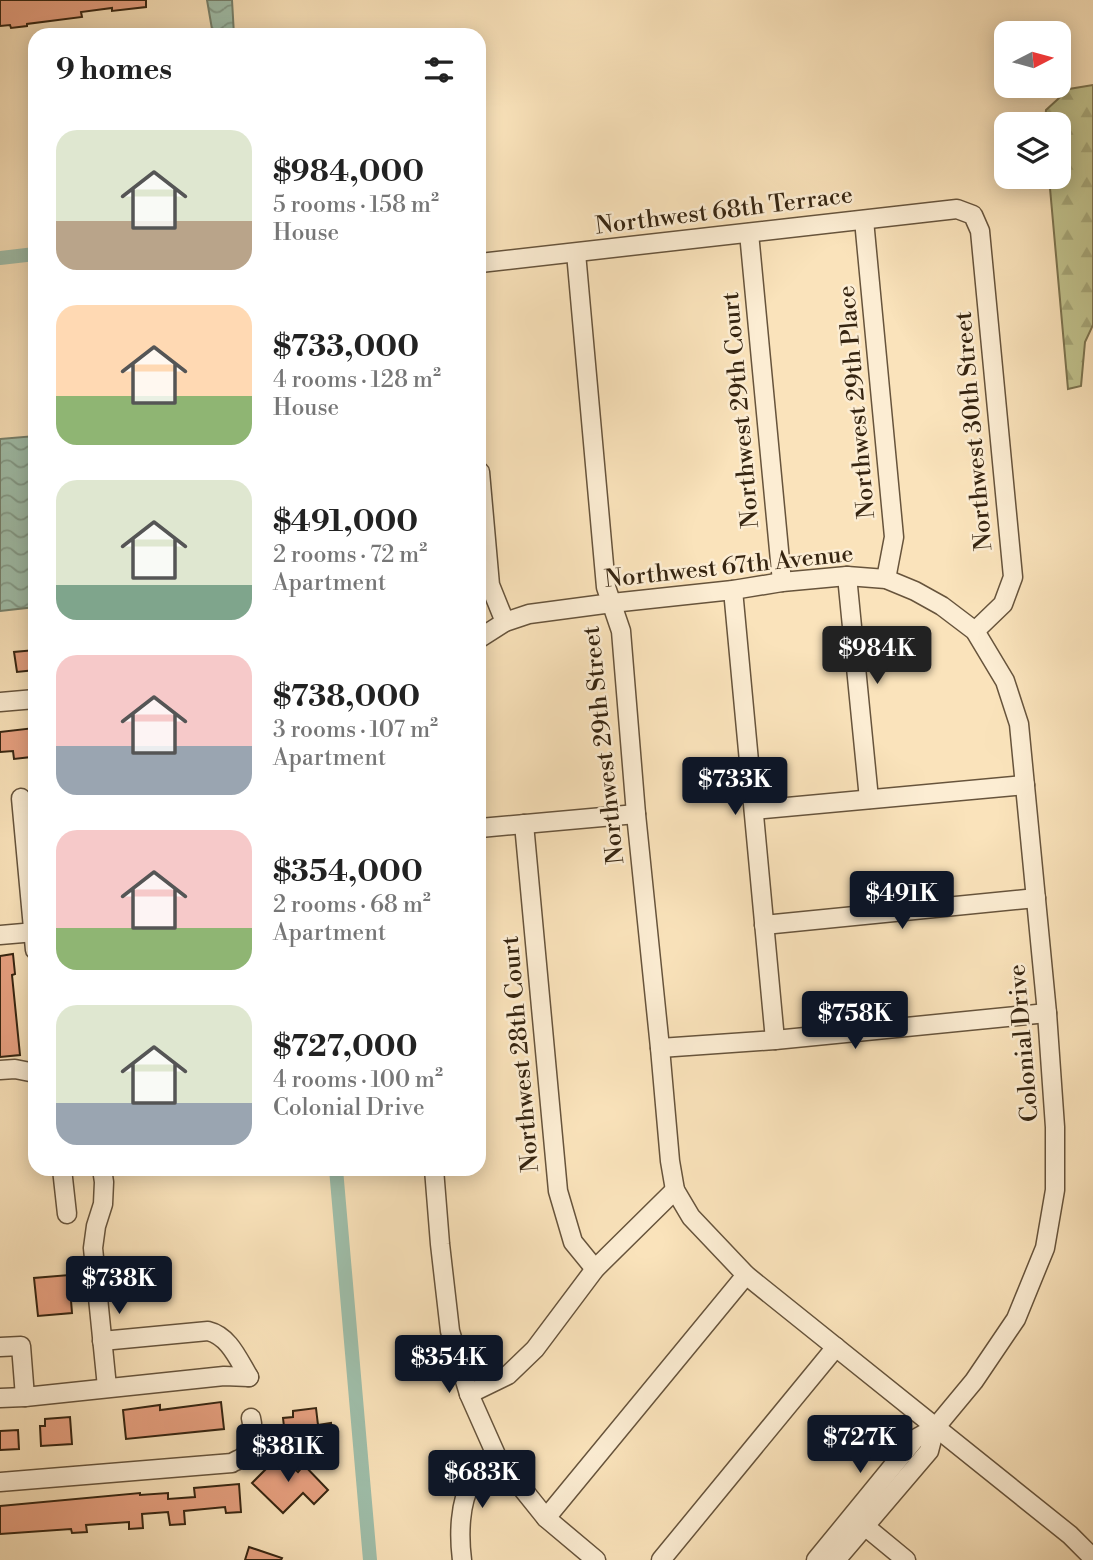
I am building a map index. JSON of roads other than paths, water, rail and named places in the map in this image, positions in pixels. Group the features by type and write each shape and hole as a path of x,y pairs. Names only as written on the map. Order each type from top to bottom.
{"street":[{"name":"Northwest 68th Terrace","path":"486,263 957,209 974,215"},
{"name":"Northwest 30th Street","path":"974,215 981,231 1013,577 1003,604 975,631"},
{"name":"Northwest 29th Place","path":"864,220 894,537 886,579"},
{"name":"Northwest 29th Court","path":"749,233 782,582"},
{"name":"Northwest 29th Street","path":"576,253 606,587 621,631 636,814 675,1190"},
{"path":"486,540 490,585 505,622"},
{"name":"Northwest 67th Avenue","path":"486,635 505,622 528,614 847,576 886,579 915,591 942,606 975,631"},
{"path":"847,576 869,799"},
{"path":"733,590 775,1040"},
{"name":"Colonial Drive","path":"836,1560 858,1521 915,1439 935,1428 974,1381 1016,1319 1045,1248 1055,1190 1055,1127 1047,1013 1019,724 1005,681 975,631"},
{"path":"0,702 28,700"},
{"path":"754,810 1025,785"},
{"path":"20,798 28,865"},
{"path":"486,827 636,814"},
{"name":"Northwest 28th Court","path":"524,824 558,1191 573,1242 595,1269"},
{"path":"764,925 1036,898"},
{"path":"0,935 28,933"},
{"path":"660,1048 775,1040 1047,1013"},
{"path":"0,1070 28,1072"},
{"path":"63,1176 67,1214"},
{"path":"103,1176 103,1204 93,1248 107,1387"},
{"path":"435,1176 450,1331 469,1394 497,1457 545,1518 596,1560"},
{"path":"469,1394 508,1375 535,1349 595,1269 675,1190 691,1217 746,1275 1070,1535 1093,1558"},
{"path":"545,1518 746,1275"},
{"path":"0,1398 224,1376 248,1377 225,1338 217,1333 208,1331 102,1341"},
{"path":"0,1348 21,1346 25,1397"},
{"path":"661,1560 836,1347"},
{"path":"0,1482 232,1463 242,1458 250,1446 253,1424 251,1418"},
{"path":"462,1560 459,1539 462,1510 472,1482 497,1457"},
{"name":"Colonial Drive","path":"816,1560 858,1521"},
{"path":"858,1521 906,1560"}],"water":[{"path":"207,0 232,0 234,28 212,28"},
{"path":"28,437 28,608 0,611 0,439"}],"waterway":[{"path":"0,258 28,255"},
{"path":"337,1176 370,1560"}]}
